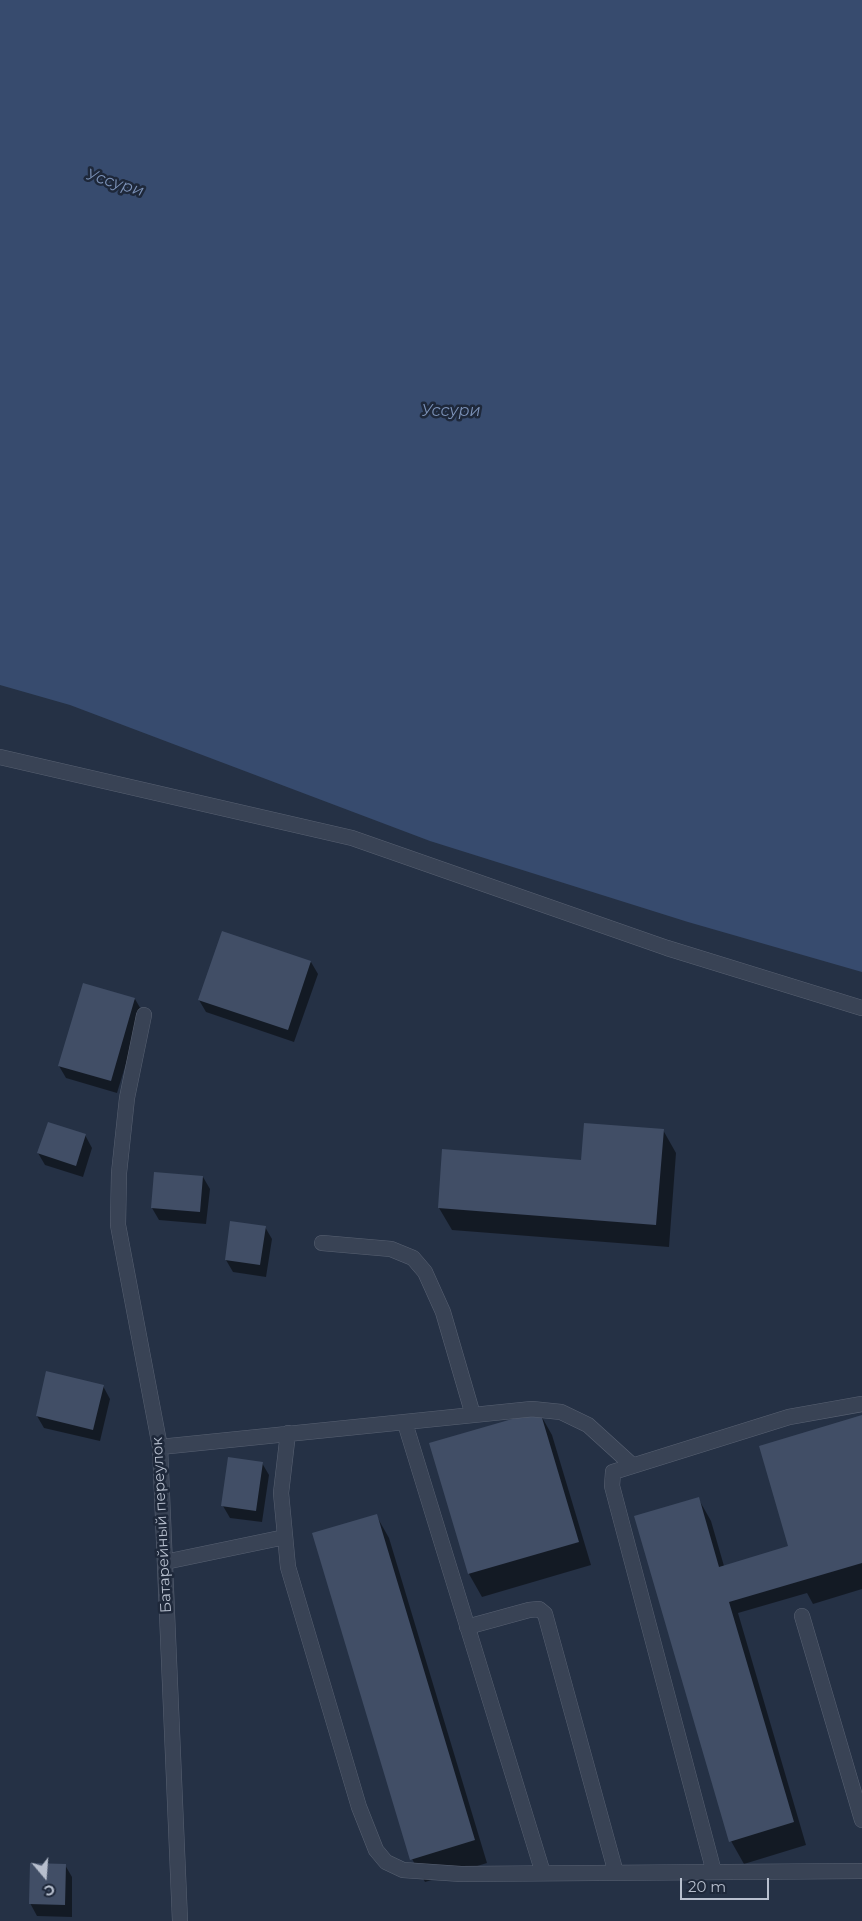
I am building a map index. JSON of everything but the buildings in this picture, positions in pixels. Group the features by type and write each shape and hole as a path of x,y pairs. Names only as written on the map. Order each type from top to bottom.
{"lane":[{"path":"0,757 352,838 667,948 862,1008"},
{"name":"Батарейный переулок","path":"144,1015 127,1098 119,1173 118,1225 160,1447 180,1921"},
{"path":"322,1243 391,1249 413,1258 425,1272 444,1312 473,1415"},
{"path":"714,1872 612,1486 613,1472 789,1417 862,1404"},
{"path":"160,1447 532,1410 560,1412 588,1425 632,1466"},
{"path":"405,1423 543,1873"},
{"path":"288,1433 281,1493 288,1567 360,1807 376,1850 386,1862 403,1870 461,1874 862,1871"},
{"path":"165,1562 285,1536"},
{"path":"467,1627 529,1610 539,1609 544,1614 616,1873"},
{"path":"802,1616 862,1820"}],"water":[{"name":"Уссури","path":"0,0 862,0 862,972 688,922 430,841 70,705 0,685"}]}
